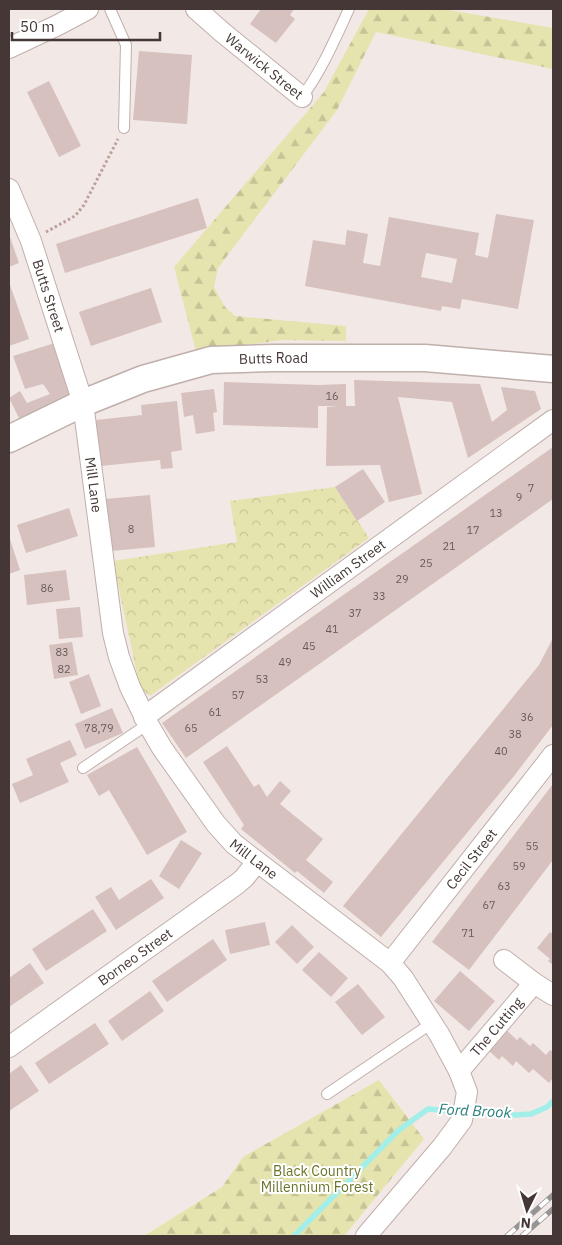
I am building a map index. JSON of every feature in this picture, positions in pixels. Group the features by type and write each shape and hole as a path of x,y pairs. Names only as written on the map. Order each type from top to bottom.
{"street":[{"path":"9,48 88,9"},
{"name":"Warwick Street","path":"196,9 302,97"},
{"name":"Butts Street","path":"9,189 31,241 83,403"},
{"name":"Butts Road","path":"9,439 83,403 142,379 211,360 425,358 553,369"},
{"name":"Mill Lane","path":"83,403 113,633 119,657 146,721 162,748 216,824 234,844 390,963 403,978 460,1071 467,1092 462,1120 442,1147 366,1236"},
{"name":"William Street","path":"146,721 553,420"},
{"name":"Cecil Street","path":"390,963 553,755"},
{"name":"Borneo Street","path":"9,1047 237,884 257,862"},
{"path":"504,960 553,995"},
{"name":"The Cutting","path":"460,1071 534,983"}],"lane":[{"path":"110,9 126,45 124,128"},
{"name":"Warwick Street","path":"302,97 327,56 349,9"},
{"path":"83,768 146,721"},
{"path":"327,1094 432,1023"}],"path":[{"path":"31,241 75,216 84,205 124,128"}],"green space":[{"path":"369,9 443,9 553,28 553,69 376,32 337,110 218,268 214,287 225,307 235,316 346,326 346,341 283,340 196,351 174,267 324,92"},
{"path":"335,487 369,538 150,696 140,688 113,561 237,542 230,501"},
{"name":"Black Country Millennium Forest","path":"379,1080 424,1139 344,1236 144,1236 222,1187 243,1157"}],"building":[{"path":"261,9 294,9 290,15 295,19 276,43 250,24"},
{"path":"139,51 192,55 187,124 133,120"},
{"path":"49,81 81,146 59,157 27,92"},
{"path":"198,198 207,228 65,273 56,244"},
{"path":"496,214 534,220 518,309 462,299 460,309 442,306 441,311 305,286 313,240 345,245 347,230 368,234 363,263 380,266 389,217 479,233 475,255 488,258","holes":["426,253 457,259 452,283 421,277"]},
{"path":"9,234 19,263 9,267"},
{"path":"9,282 29,339 9,346"},
{"path":"151,288 162,322 91,346 79,312"},
{"path":"58,342 71,395 19,418 9,398 20,391 27,403 50,394 43,384 25,389 13,356"},
{"path":"354,380 480,384 492,422 507,410 501,387 535,391 541,409 468,458 452,402 398,397 422,494 389,502 380,465 326,466 327,407 338,406 318,406 318,428 223,425 224,382 346,384 346,406 355,406"},
{"path":"214,389 217,412 213,413 215,431 196,434 193,415 184,417 181,393"},
{"path":"177,401 182,450 171,452 173,468 161,469 160,460 101,466 96,420 142,415 141,405"},
{"path":"553,447 553,499 186,758 162,723"},
{"path":"363,469 385,502 357,521 335,487"},
{"path":"150,495 155,547 111,551 105,499"},
{"path":"69,508 78,536 26,553 17,525"},
{"path":"9,536 20,570 9,574"},
{"path":"66,570 70,600 27,605 24,575"},
{"path":"80,607 83,637 59,639 56,609"},
{"path":"553,638 553,725 514,776 381,937 343,906 539,665"},
{"path":"72,642 78,675 54,679 49,645"},
{"path":"89,674 101,706 81,714 69,682"},
{"path":"112,708 123,733 85,749 75,724"},
{"path":"70,740 77,755 60,763 69,782 20,803 12,784 33,775 26,759"},
{"path":"227,746 254,787 259,784 267,797 280,781 291,791 280,804 323,839 306,860 333,882 324,893 297,871 295,873 241,829 244,825 203,762"},
{"path":"137,747 187,832 147,855 109,790 99,796 87,775"},
{"path":"553,784 553,860 469,970 432,942"},
{"path":"181,840 202,853 179,889 159,876"},
{"path":"151,879 164,898 116,930 95,897 111,887 119,900"},
{"path":"93,909 107,931 46,971 32,949"},
{"path":"265,922 270,945 230,954 225,930"},
{"path":"292,925 314,947 297,964 275,942"},
{"path":"550,932 553,934 553,965 548,961 550,959 537,948"},
{"path":"213,939 227,960 167,1002 152,981"},
{"path":"319,952 348,978 331,997 302,970"},
{"path":"30,963 44,983 9,1007 9,978"},
{"path":"460,971 495,1001 469,1031 434,1001"},
{"path":"358,984 385,1017 362,1035 335,1002"},
{"path":"150,991 164,1011 122,1041 108,1021"},
{"path":"95,1023 109,1044 49,1084 35,1063"},
{"path":"505,1029 517,1040 520,1037 530,1046 533,1043 546,1055 550,1050 553,1052 553,1078 549,1083 533,1069 529,1073 516,1061 513,1066 502,1056 499,1060 487,1049"},
{"path":"21,1065 39,1091 9,1111 9,1074"}],"waterway":[{"name":"Ford Brook","path":"294,1236 399,1130 428,1109 515,1115 531,1114 547,1107 553,1101"}],"railway":[{"path":"507,1236 553,1195"},
{"path":"522,1236 553,1209"}]}
